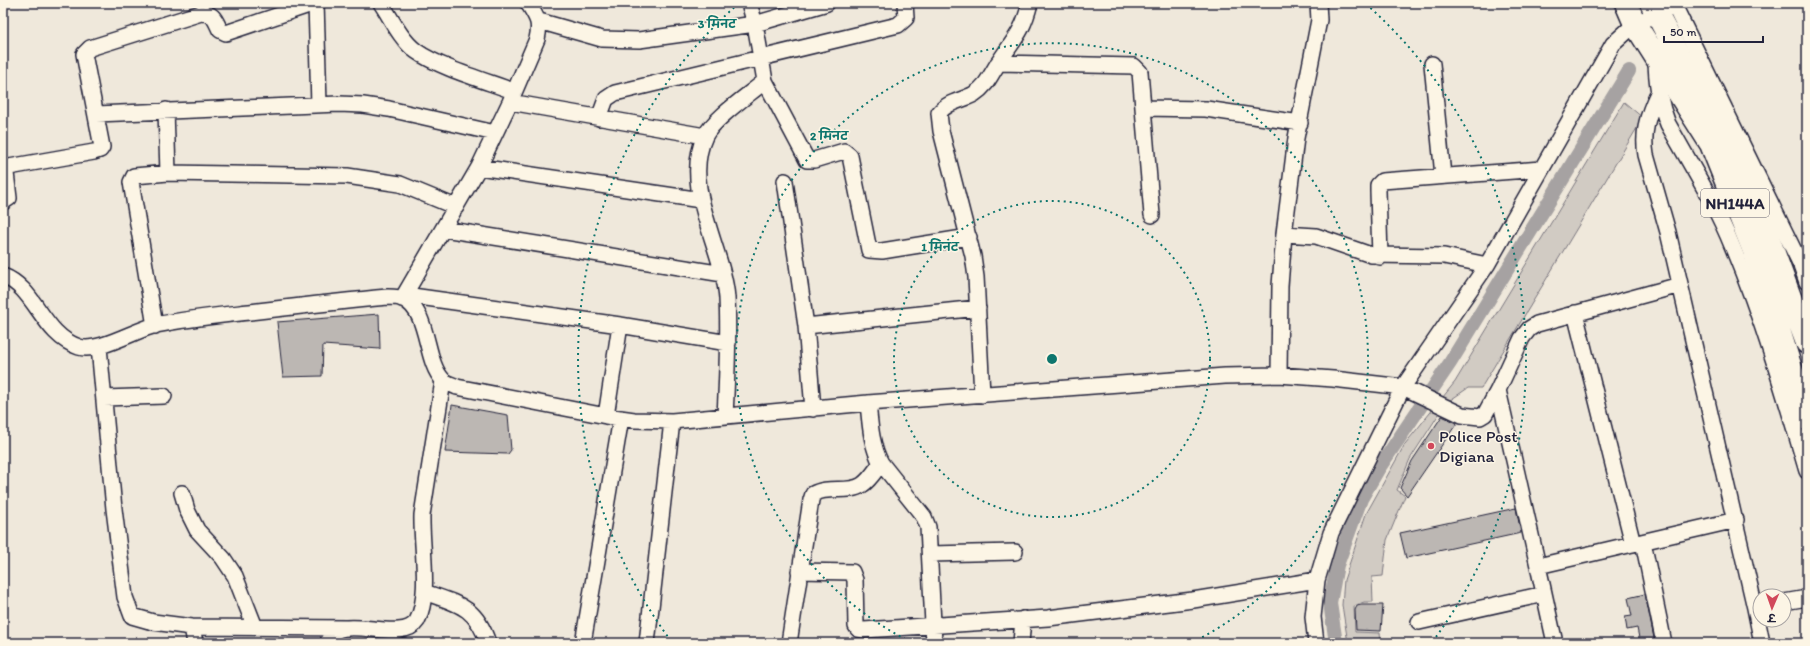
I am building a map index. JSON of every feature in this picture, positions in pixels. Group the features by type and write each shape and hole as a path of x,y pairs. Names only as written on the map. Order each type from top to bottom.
{"highway":[{"name":"NH144A","path":"1626,3 1635,24 1711,144 1754,251 1807,419"},
{"name":"NH144A","path":"1664,6 1751,191 1807,343"}],"street":[{"path":"3,202 9,198 6,169 9,167 100,150 102,147 84,54 90,48 201,13 210,13 214,16 220,30 226,33 315,3 318,105"},
{"path":"382,3 405,38 415,50 512,97 600,118 705,136"},
{"path":"404,297 479,167 512,97 536,39 539,21 528,3"},
{"path":"749,3 755,24 765,81 807,160 814,160 844,151 850,156 869,250 882,251 969,236"},
{"path":"539,21 596,37 619,40 639,40 755,24 827,3"},
{"path":"600,118 606,100 615,93 898,25 906,18 905,3"},
{"path":"982,395 976,277 969,236 941,131 939,113 951,103 974,94 986,84 998,63 1019,35 1030,3"},
{"path":"1278,376 1280,286 1284,234 1292,160 1319,20 1318,3"},
{"path":"1316,643 1313,617 1317,580 1331,533 1403,388 1487,265 1612,44 1635,24 1664,6 1804,263 1807,282"},
{"path":"1656,56 1658,93 1668,124 1722,221 1733,248 1765,337 1807,470"},
{"path":"998,63 1134,66 1140,72 1152,215"},
{"path":"1432,64 1443,176"},
{"path":"725,416 728,344 727,297 723,274 701,200 699,164 705,136 711,127 765,81"},
{"path":"1658,93 1648,114 1645,145 1753,588"},
{"path":"96,114 166,110 363,105 495,133"},
{"path":"1143,108 1206,109 1300,124"},
{"path":"166,110 168,174"},
{"path":"479,167 701,200"},
{"path":"1380,257 1378,185 1382,181 1541,169"},
{"path":"155,326 132,179 137,174 347,176 400,184 456,207"},
{"path":"785,181 806,326 813,409"},
{"path":"444,229 723,274"},
{"path":"1284,234 1316,236 1360,253 1380,257 1444,256 1487,265"},
{"path":"3,276 19,286 56,334 68,342 81,347 99,347 133,332 198,317 388,297 404,297 620,325 728,344"},
{"path":"443,381 457,387 606,416 672,420 813,409 868,403 1226,376 1278,376 1333,379 1403,388 1422,395 1462,415 1480,417 1485,414 1522,338 1529,329 1547,320 1680,285"},
{"path":"99,347 114,509 128,606 132,616 192,627 347,628 383,632 410,627 416,622 419,615 424,592 421,535 422,515 443,381 434,362 419,316 404,297"},
{"path":"806,326 978,308"},
{"path":"1576,313 1664,643"},
{"path":"606,416 620,325"},
{"path":"1498,390 1555,643"},
{"path":"104,398 164,396"},
{"path":"868,403 873,444 881,463 924,517 928,527 934,643"},
{"path":"583,643 622,418"},
{"path":"647,643 672,420"},
{"path":"789,643 799,571 813,494 825,490 858,487 868,480 881,463"},
{"path":"182,493 187,510 197,530 223,558 236,576 255,627"},
{"path":"1538,566 1736,520"},
{"path":"930,554 1015,552"},
{"path":"799,571 852,572 855,580 855,621 858,629 1023,619 1193,600 1317,580"},
{"path":"424,592 461,606 473,614 481,622 488,643"},
{"path":"1420,622 1544,594"},
{"path":"1792,601 1807,598"},
{"path":"1021,643 1023,619"},
{"path":"192,627 195,643"},
{"path":"328,643 329,636 336,630 347,628"},
{"path":"1760,628 1762,643"}],"shaded area":[{"path":"1624,102 1643,118 1481,388 1468,388 1446,403 1410,459 1397,490 1405,496 1387,540 1383,576 1372,577 1373,602 1364,602 1354,606 1355,632 1380,633 1381,643 1348,643 1342,605 1344,580 1366,514 1405,444 1455,382"}],"building":[{"path":"379,314 380,349 323,345 322,376 283,377 277,322"},
{"path":"452,405 508,415 511,450 508,454 445,452"},
{"name":"Police Post Digiana","path":"1442,416 1457,423 1407,496 1400,488 1412,461"},
{"path":"1516,508 1521,533 1406,558 1400,533"},
{"path":"1645,594 1655,643 1640,643 1637,628 1627,630 1625,617 1632,616 1628,598"},
{"path":"1383,605 1381,631 1356,630 1355,610 1357,606"}],"waterway":[{"path":"1336,643 1330,603 1337,565 1361,499 1379,468 1450,363 1629,71"}],"place":[{"name":"Police Post Digiana","path":"1431,446"}]}
